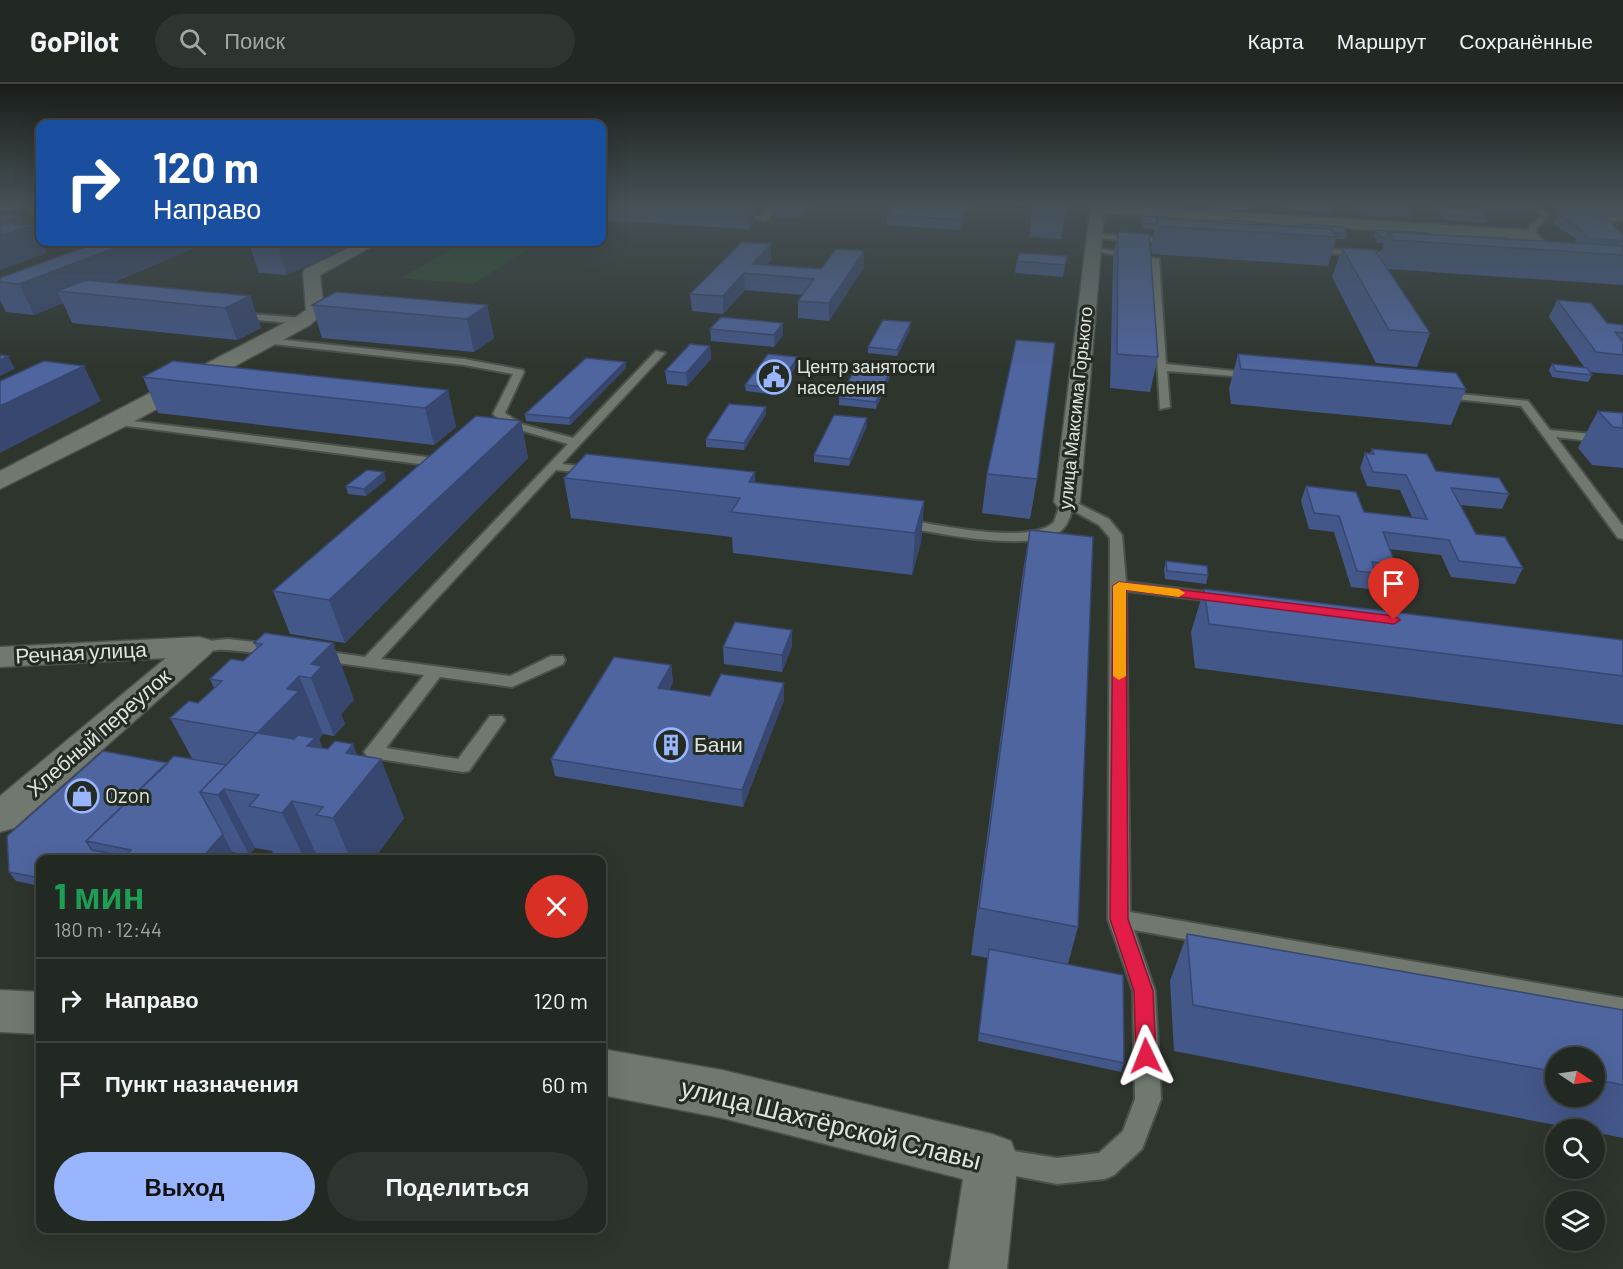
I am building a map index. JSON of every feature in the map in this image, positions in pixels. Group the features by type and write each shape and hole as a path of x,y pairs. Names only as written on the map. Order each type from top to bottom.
{"street":[{"path":"0,481 116,422 303,321 315,312 311,273 338,259"},
{"name":"улица Максима Горького","path":"1067,502 1092,259"},
{"name":"Речная улица","path":"0,657 199,647"},
{"name":"Хлебный переулок","path":"0,818 199,647"},
{"path":"0,1011 36,1013"},
{"name":"улица Шахтёрской Славы","path":"606,1073 722,1094 992,1161 978,1269"}],"lane":[{"path":"1155,259 1164,407"},
{"path":"1362,259 1364,263"},
{"path":"222,315 303,321"},
{"path":"267,341 473,363 519,372 499,414 517,426 575,442"},
{"path":"368,663 551,466 660,353"},
{"path":"1162,367 1267,377"},
{"path":"1431,394 1524,403 1617,518 1623,534"},
{"path":"116,422 435,462"},
{"path":"1546,433 1623,441"},
{"path":"551,466 610,473"},
{"path":"992,1161 1057,1171 1105,1166 1133,1140 1148,1099 1144,991 1119,919 1117,538 1104,522 1067,502"},
{"name":"улица Максима Горького","path":"894,522 1008,536 1035,536 1052,531 1063,520 1067,502"},
{"path":"1119,586 1237,600"},
{"path":"199,647 228,644 512,682 557,660"},
{"path":"435,672 373,752 463,766 496,720"},
{"path":"1119,919 1623,1008"}],"green space":[{"path":"434,259 512,259 473,284 401,278"}],"building":[{"path":"51,259 84,259 19,284 0,282 0,278"},
{"path":"725,259 756,259 752,264 821,269 828,259 858,259 829,303 798,301 814,279 744,273 723,296 690,294"},
{"path":"1018,259 1066,259 1065,265 1017,261"},
{"path":"1118,259 1151,259 1158,357 1117,354"},
{"path":"1348,259 1381,259 1430,333 1389,330"},
{"path":"86,280 250,296 225,308 57,291"},
{"path":"336,292 487,305 467,319 312,305"},
{"path":"1557,300 1591,303 1607,323 1623,325 1623,333 1615,332 1623,342 1623,355 1596,352"},
{"path":"721,317 783,323 774,335 710,329"},
{"path":"883,320 911,322 897,350 868,347"},
{"path":"1016,340 1055,343 1037,479 987,474"},
{"path":"690,344 710,346 686,373 665,371"},
{"path":"768,354 798,357 777,388 745,385"},
{"path":"1238,354 1456,373 1466,389 1241,369"},
{"path":"586,358 625,362 569,418 525,414"},
{"path":"44,361 84,366 0,406 0,381"},
{"path":"173,361 448,390 425,408 143,377"},
{"path":"859,362 893,365 876,402 839,398"},
{"path":"1552,364 1587,368 1592,375 1556,371"},
{"path":"729,404 766,407 744,443 706,439"},
{"path":"1598,411 1623,413 1623,428 1613,427"},
{"path":"834,415 867,418 850,459 814,455"},
{"path":"476,416 521,421 329,600 273,591"},
{"path":"1372,449 1427,454 1436,471 1499,478 1509,494 1451,488 1476,534 1505,537 1523,568 1459,561 1449,540 1383,532 1396,565 1372,562 1375,573 1357,571 1339,516 1314,513 1306,486 1356,492 1364,512 1427,519 1406,475 1373,472 1365,453 1374,454"},
{"path":"586,454 755,472 749,482 924,501 915,533 731,512 740,498 564,478"},
{"path":"367,470 384,472 364,489 346,486"},
{"path":"1030,530 1093,537 1078,927 979,908"},
{"path":"1166,561 1207,566 1208,575 1167,571"},
{"path":"1204,589 1623,640 1623,676 1209,624"},
{"path":"735,622 792,630 782,655 723,647"},
{"path":"265,633 333,643 311,664 322,666 311,678 299,676 287,689 299,691 257,733 170,718 189,701 198,703 222,681 210,679 231,659 243,661 262,644 254,643"},
{"name":"Бани","path":"614,657 671,665 658,688 710,696 721,674 784,683 742,790 551,759"},
{"path":"257,733 294,739 298,735 315,738 307,746 328,749 335,741 353,744 346,753 381,759 333,818 316,815 323,807 292,801 282,813 249,806 259,795 224,789 218,795 200,792"},
{"path":"103,751 168,763 86,841 92,850 119,855 36,855 36,877 9,872 7,836"},
{"path":"174,756 226,765 200,792 223,834 204,855 126,855 131,850 86,841"},
{"path":"1187,934 1623,1010 1623,1085 1605,1081 1605,1047 1545,1047 1545,1070 1193,1005"},
{"path":"989,949 1123,975 1124,1063 979,1033"}],"slow traffic":[{"path":"1119,676 1119,586 1179,593"}],"place":[{"name":"Центр занятости населения","path":"774,377"},
{"name":"Бани","path":"671,745"},
{"name":"Ozon","path":"82,796"}],"route":[{"path":"1146,1056 1144,991 1119,919 1119,586 1394,620"}]}
